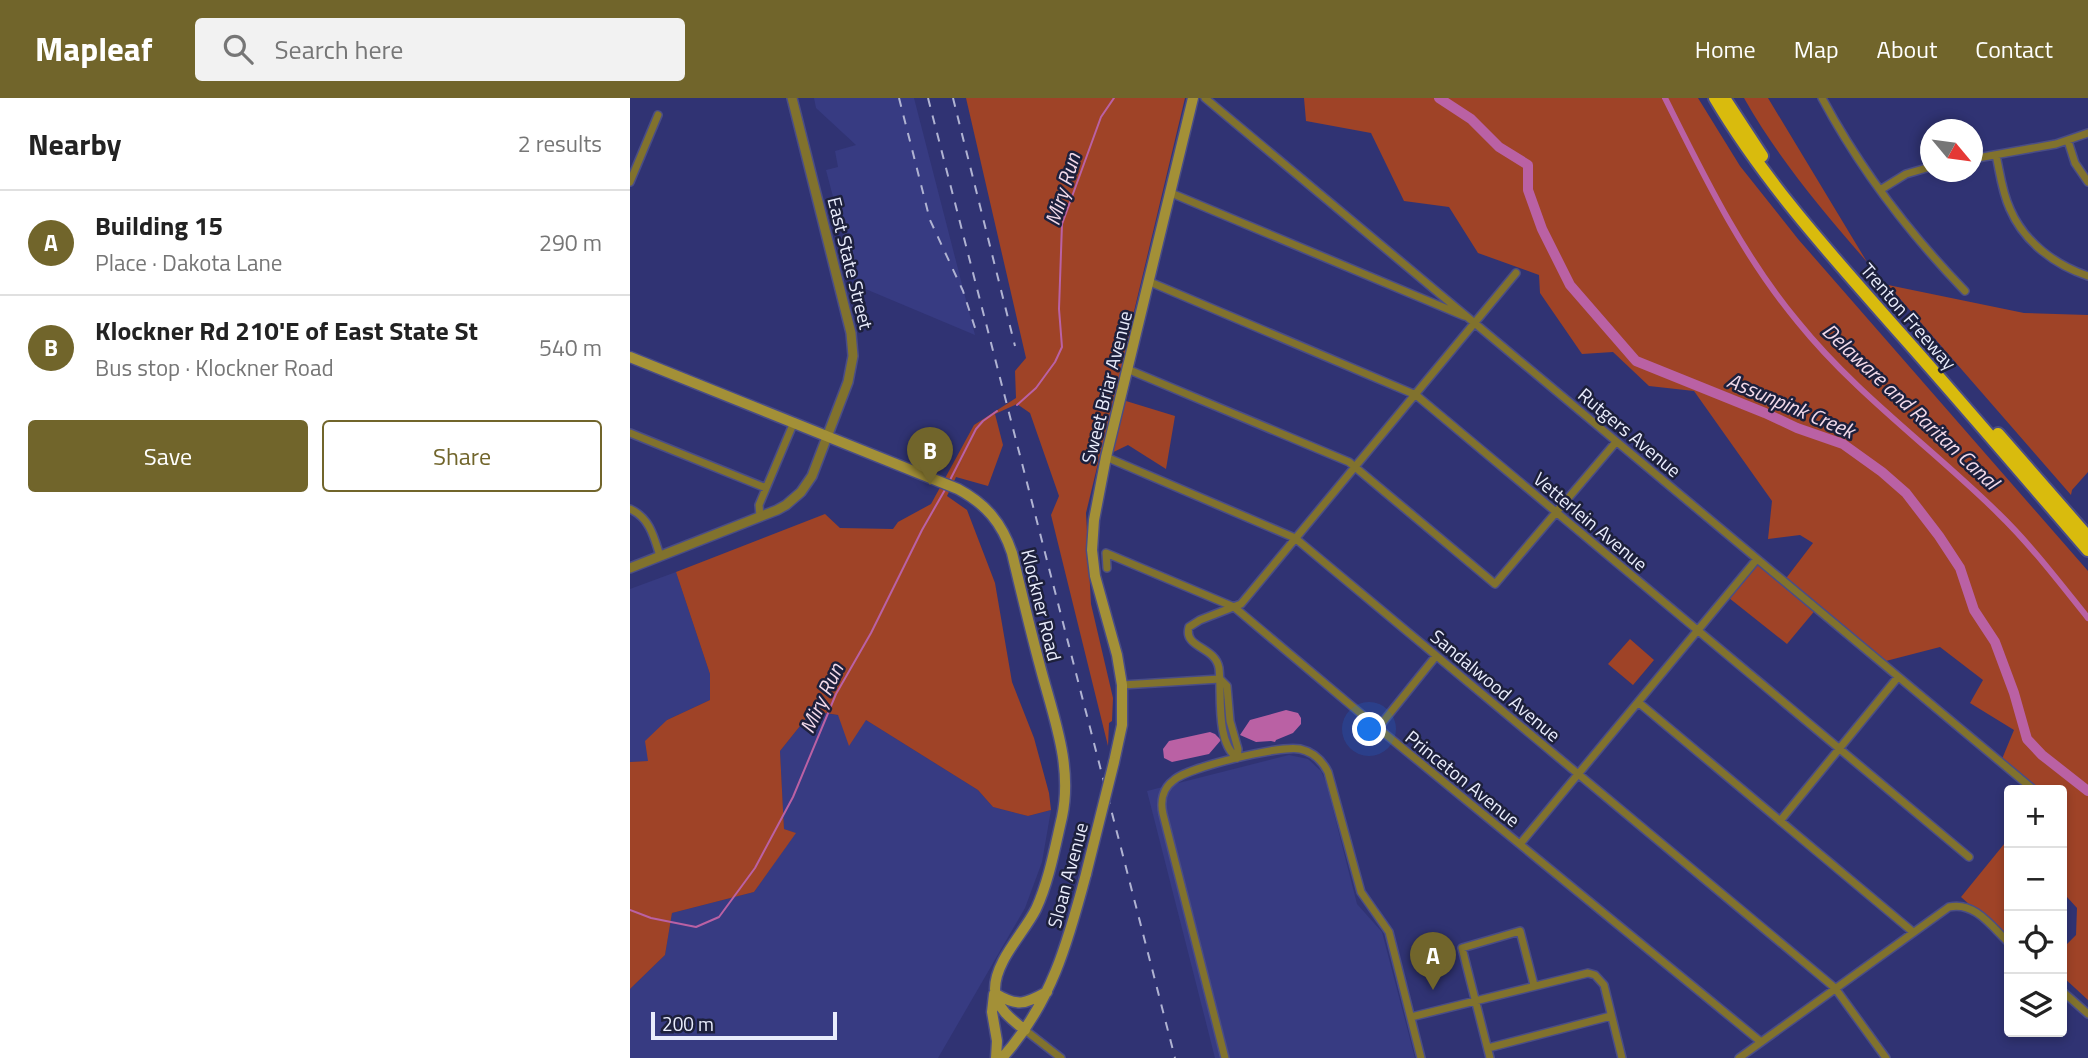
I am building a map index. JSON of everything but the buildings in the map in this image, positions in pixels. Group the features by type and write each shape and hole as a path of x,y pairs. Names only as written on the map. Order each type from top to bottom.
{"highway":[{"name":"Trenton Freeway","path":"1714,98 1775,188 1858,288 2088,550"},
{"name":"Trenton Freeway","path":"1724,98 1781,183 1864,282 2088,537"}],"main road":[{"name":"Sweet Briar Avenue","path":"1122,685 1117,655 1098,590 1093,560 1094,520 1106,457 1193,98"},
{"name":"Klockner Road","path":"630,357 958,489 988,509 1007,538 1059,739 1066,790 1062,816 1041,895 1030,920 1000,967 992,1012 997,1041 996,1058"},
{"name":"Sloan Avenue","path":"1002,1058 1025,1030 1065,951 1117,752 1122,725 1122,685"},
{"path":"995,992 1010,1002 1021,1003 1047,991"},
{"path":"995,992 1006,1014 1025,1030"}],"street":[{"name":"East State Street","path":"630,568 786,505 801,492 811,475 848,382 852,369 853,345 792,98"},
{"name":"Rutgers Avenue","path":"1205,98 2028,785"},
{"path":"1822,98 1880,190 1910,230 1965,291"},
{"path":"630,182 658,115"},
{"path":"1983,157 2068,141 2088,133"},
{"path":"2068,141 2075,163 2088,182"},
{"path":"1996,155 2005,196 2024,233 2054,260 2088,276"},
{"path":"1880,190 1906,174 1920,170"},
{"path":"1171,193 1473,320"},
{"path":"1237,758 1227,686 1220,679 1215,657 1188,635 1192,623 1241,604 1416,395 1473,320 1516,272"},
{"name":"Vetterlein Avenue","path":"1150,282 1416,395 1969,857"},
{"path":"1127,369 1356,466 1495,584 1616,442"},
{"path":"760,516 759,505 794,422"},
{"path":"630,433 766,488"},
{"name":"Sandalwood Avenue","path":"1106,457 1296,538 1835,988 1886,1058"},
{"path":"630,509 640,514 651,528 660,556"},
{"name":"Princeton Avenue","path":"1107,568 1106,553 1234,607 1761,1042"},
{"path":"1520,844 1757,559"},
{"path":"1378,728 1436,656"},
{"path":"1780,821 1898,677"},
{"path":"1122,685 1220,679"},
{"path":"1638,702 1913,932"},
{"path":"1225,1058 1161,805 1166,789 1178,777 1237,758 1295,748 1314,755 1326,767 1361,892 1388,930 1422,1058"},
{"path":"1739,1058 1940,912 1957,905 1969,907 2004,938"},
{"path":"1490,1058 1462,948 1520,931 1534,985"},
{"path":"1411,1017 1588,973 1595,975 1604,985 1622,1058"},
{"path":"2067,995 2088,1014"},
{"path":"1488,1048 1611,1016"},
{"path":"1025,1030 1061,1058"}],"shaded area":[{"path":"814,98 914,98 975,335 856,285 826,170 838,167 835,151 856,145 816,108"},
{"path":"966,98 1185,98 1131,324 1126,401 1175,416 1166,469 1128,445 1099,459 1086,513 1091,604 1113,698 1108,746 1051,515 1059,496 1030,413 1017,404 995,414 1003,445 988,486 956,477 947,496 967,510 995,583 1012,682 1034,738 1051,810 1028,816 993,807 978,790 866,720 849,746 838,715 812,711 780,751 784,829 796,833 754,892 672,913 665,955 630,989 630,762 648,761 645,741 667,720 710,700 710,674 676,572 825,514 840,528 893,529 898,522 931,504 974,425 1016,398 1015,371 1026,358"},
{"path":"1304,98 1698,98 1740,166 1798,239 2088,571 2088,1000 2067,981 2067,944 2076,935 2077,908 2067,897 2067,785 2029,785 2002,759 2014,730 1970,703 1983,680 1940,647 1882,662 1817,608 1787,644 1724,594 1755,557 1784,581 1813,543 1800,535 1768,539 1772,501 1694,391 1649,386 1613,352 1582,354 1540,293 1539,275 1478,253 1449,207 1404,201 1371,133 1306,121"},
{"path":"1744,98 1768,98 1867,262 1786,163"},
{"path":"1888,285 2024,313 2088,315 2088,472 2072,490 2071,495"},
{"path":"676,572 710,674 710,700 667,720 649,761 630,762 630,589"},
{"path":"1630,639 1654,660 1633,685 1608,664"},
{"path":"1286,710 1298,713 1301,718 1301,724 1293,733 1275,742 1256,742 1240,735 1250,720"},
{"path":"812,711 866,720 978,790 993,807 1028,816 1051,810 1042,862 1025,908 938,1058 630,1058 630,989 665,955 672,913 754,892 795,833 784,829 780,751"},
{"path":"1210,732 1221,740 1209,754 1172,762 1164,758 1163,749 1169,741"},
{"path":"1289,755 1308,759 1321,771 1326,782 1357,904 1382,932 1415,1058 1215,1058 1147,791"},
{"path":"2004,844 2004,935 1961,897"}],"waterway":[{"name":"Miry Run","path":"1017,405 1036,388 1055,362 1062,347 1059,309 1062,224 1101,117 1114,98"},
{"name":"Assunpink Creek","path":"1439,98 1471,119 1499,147 1528,165 1528,190 1542,229 1570,285 1636,361 1797,428 1843,444 1906,493 1960,568 1974,610 1995,642 2027,739 2042,755 2088,791"},
{"name":"Delaware and Raritan Canal","path":"1665,98 1709,185 1742,242 1759,270 1798,322 1844,373 2010,525 2088,618"},
{"name":"Miry Run","path":"950,480 976,429 997,411"},
{"name":"Miry Run","path":"630,910 651,918 696,927 719,917 755,868 793,797 836,694 871,633 946,488"}],"railway":[{"path":"899,98 930,220 963,291 977,334"},
{"path":"928,98 1175,1058"},
{"path":"953,98 1015,346"}],"place":[{"name":"Klockner Rd 210'E of East State St","path":"930,485"},
{"name":"Building 15","path":"1433,990"}]}
